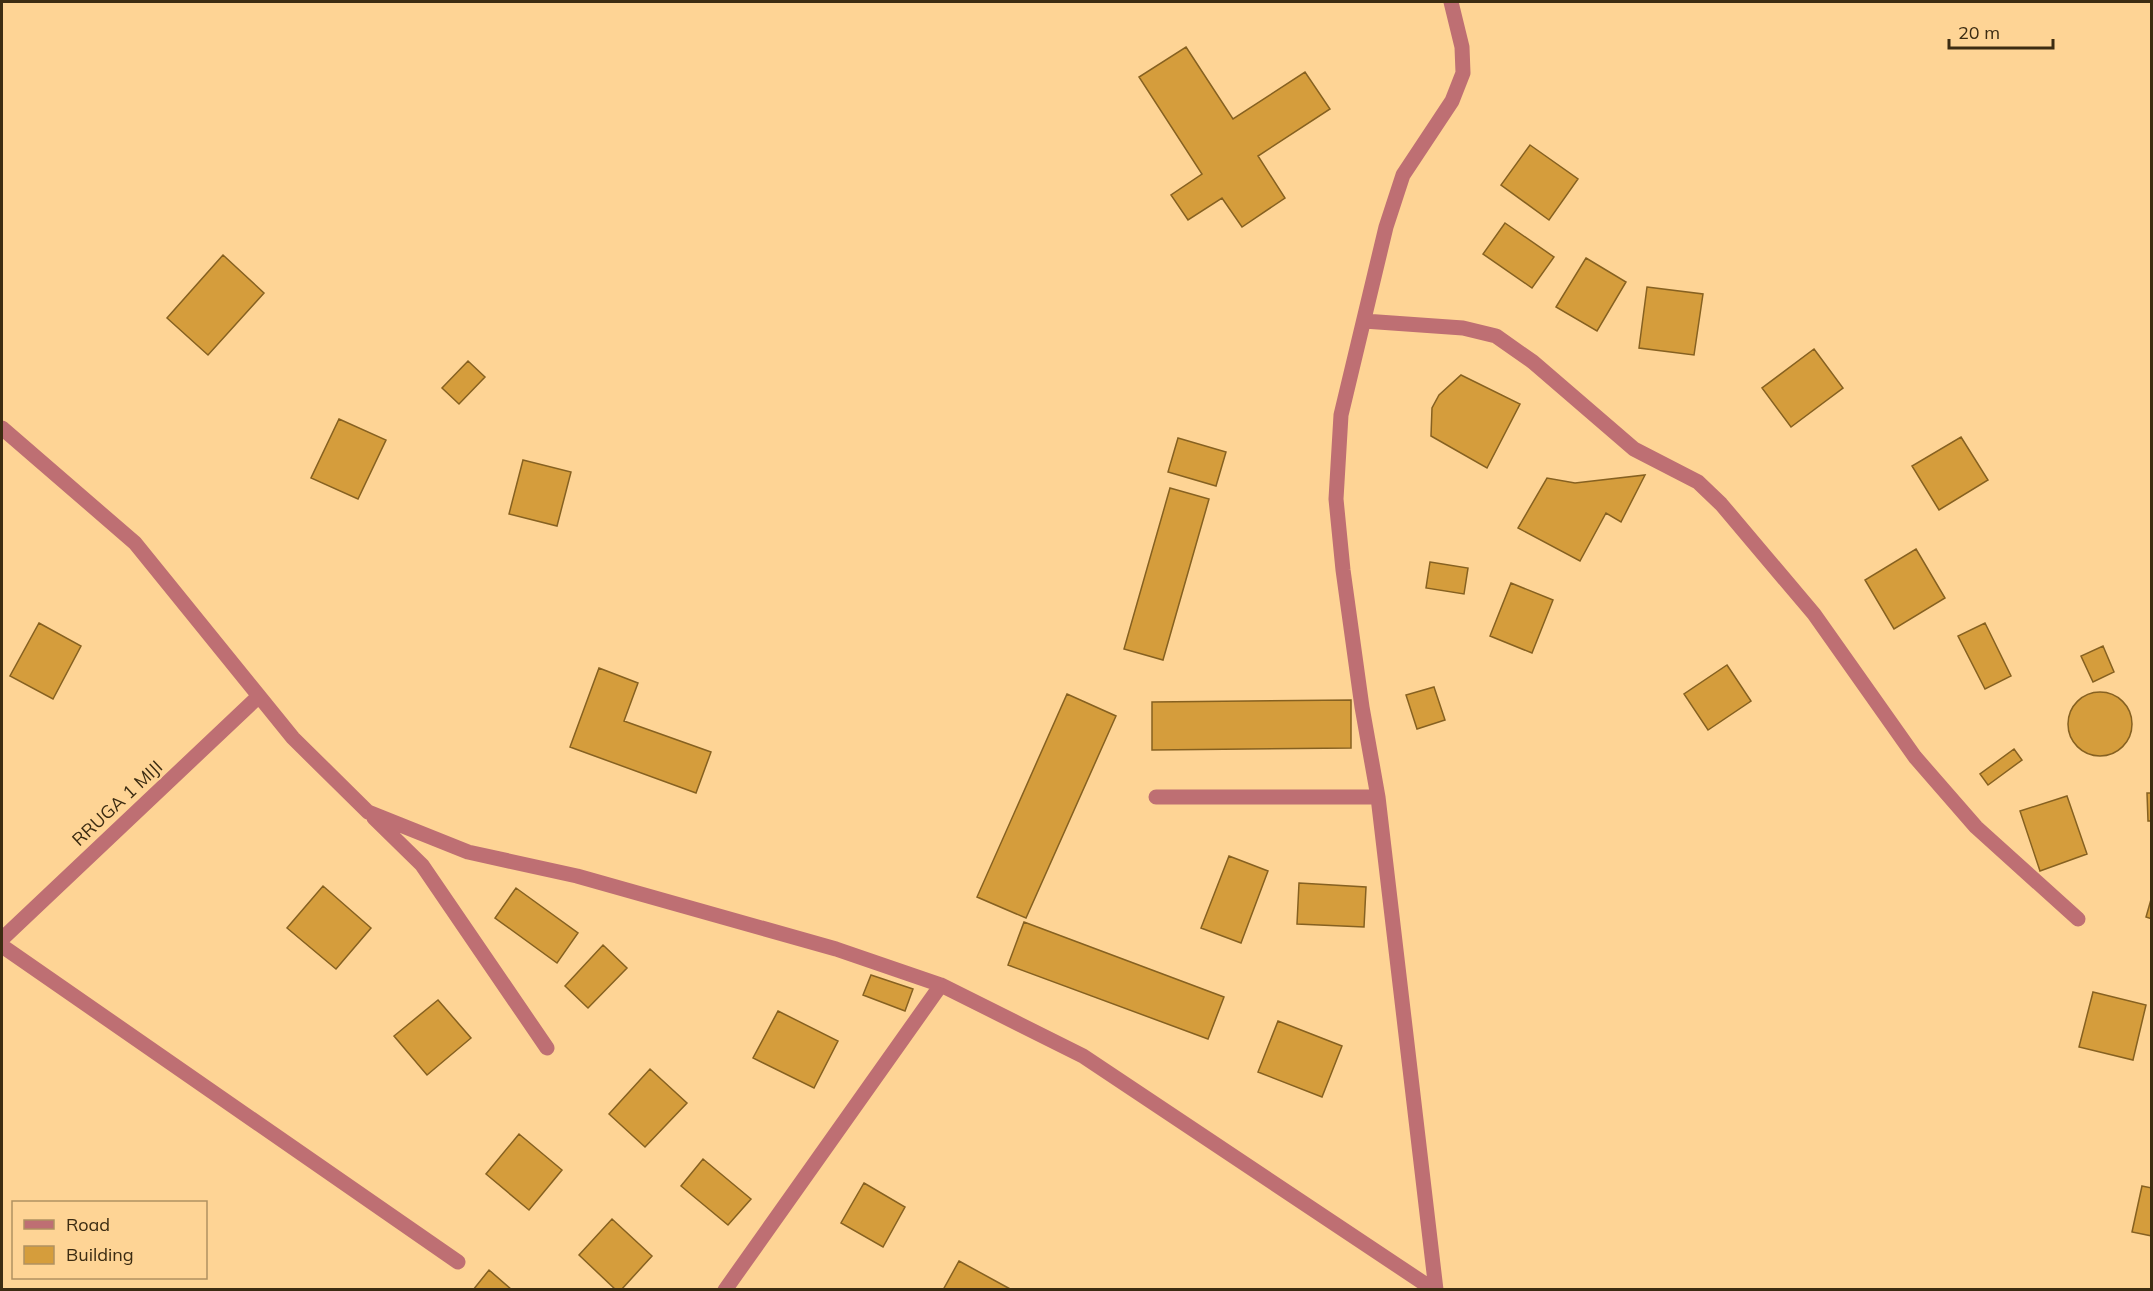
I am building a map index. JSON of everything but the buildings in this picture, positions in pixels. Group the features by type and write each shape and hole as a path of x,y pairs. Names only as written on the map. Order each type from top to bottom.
{"street":[{"path":"1435,1290 1378,797 1360,696 1336,499 1341,415 1386,227 1403,176 1452,101 1462,73 1462,46 1450,2"},
{"path":"1364,321 1462,328 1496,336 1533,362 1634,449 1698,482 1720,504 1814,614 1914,758 1976,827 2078,919"},
{"path":"2,428 135,543 293,738 422,865 547,1048"},
{"name":"RRUGA 1 MIJI","path":"2,939 259,696"},
{"path":"1156,798 1378,797"},
{"path":"368,812 468,852 577,876 836,949 941,985 1083,1056 1435,1290"},
{"path":"2,946 458,1262"},
{"path":"725,1290 941,985"}]}
